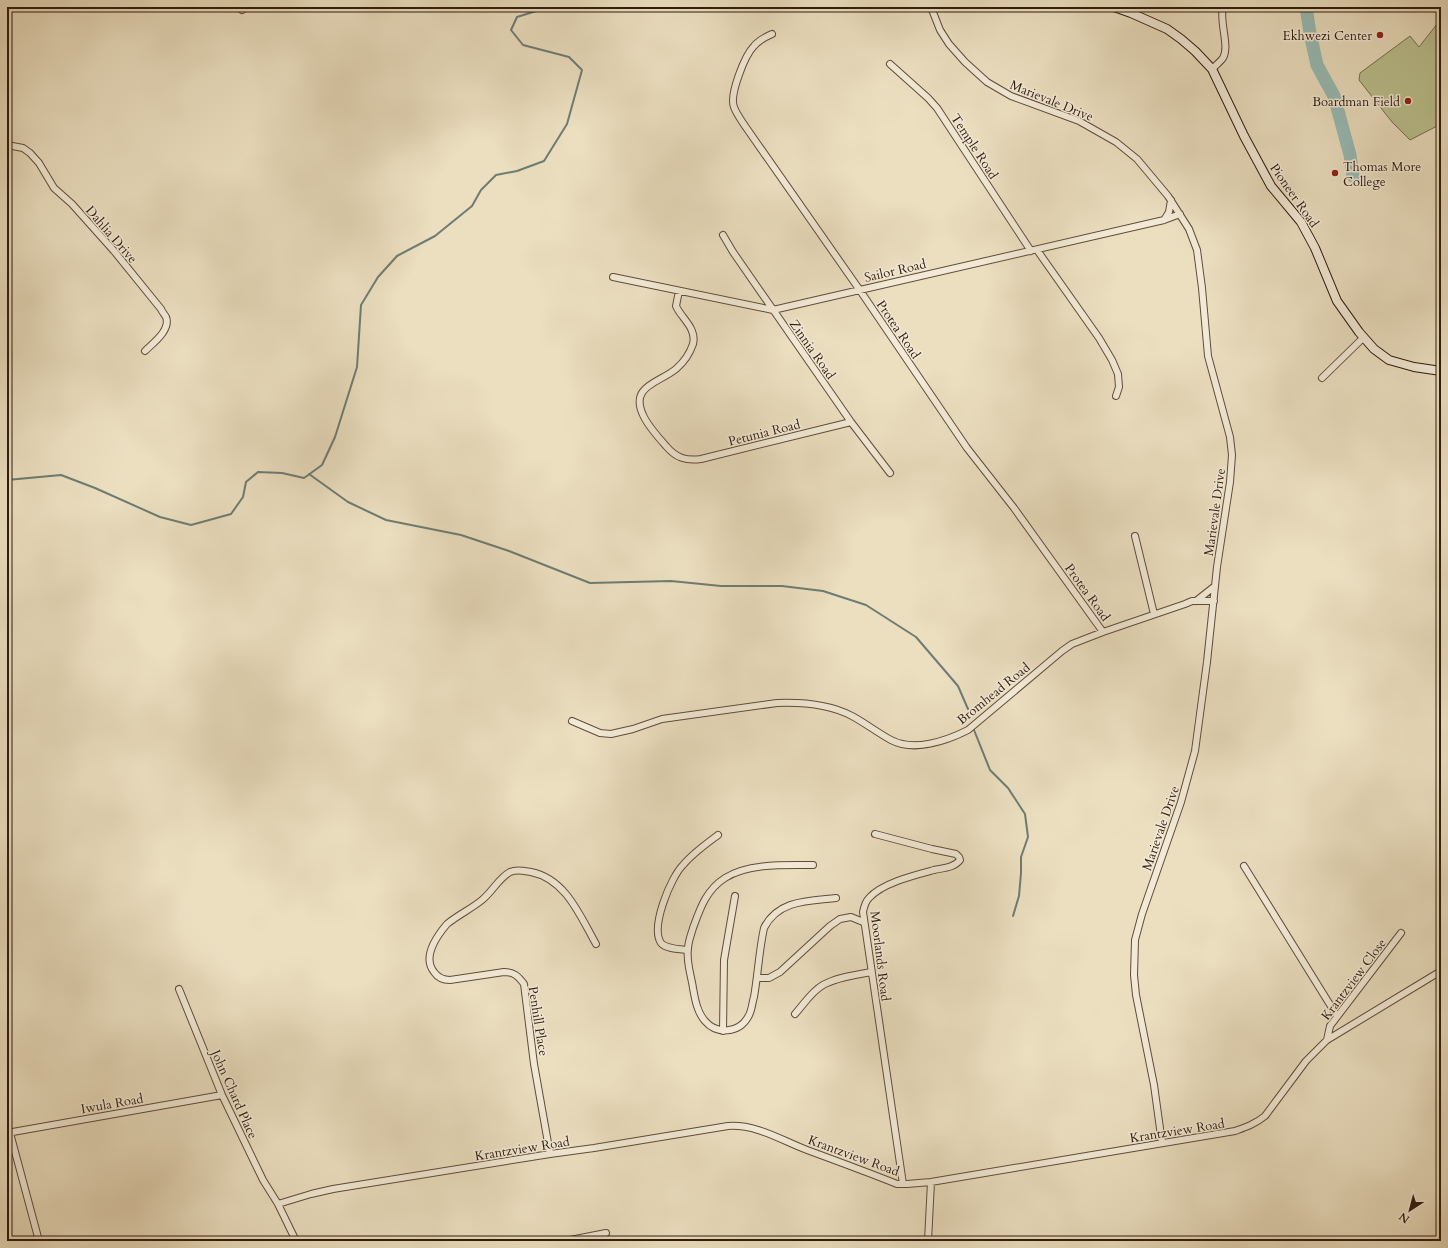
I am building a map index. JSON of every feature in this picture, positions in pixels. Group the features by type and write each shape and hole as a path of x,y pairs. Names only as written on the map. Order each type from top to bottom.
{"main road":[{"name":"Pioneer Road","path":"1114,7 1167,29 1196,51 1212,69 1244,136 1271,186 1301,222 1315,248 1337,301 1374,349 1389,360 1414,367 1441,371"}],"street":[{"name":"Marievale Drive","path":"931,7 940,30 950,44 965,62 987,82 1011,96 1079,121 1116,142 1137,159 1171,200 1189,229 1196,250 1202,288 1208,356 1230,437 1232,455 1230,482 1215,586 1195,751 1181,802 1142,914 1135,940 1134,975 1136,995 1154,1085 1162,1142"},
{"path":"1212,69 1224,54 1225,47 1222,21 1223,7"},
{"name":"Protea Road","path":"772,34 753,46 748,54 736,87 733,99 734,106 745,126 859,289 967,448 1014,508 1103,632"},
{"name":"Temple Road","path":"890,64 937,108 1034,250 1099,338 1112,360 1118,374 1119,387 1116,396"},
{"name":"Dahlia Drive","path":"7,145 23,148 30,153 54,188 72,204 114,251 161,309 166,318 167,324 164,331 145,351"},
{"path":"1164,220 1169,212 1171,200"},
{"name":"Sailor Road","path":"613,277 773,310 1164,220 1180,214"},
{"name":"Zinnia Road","path":"723,235 733,252 851,422 890,472"},
{"name":"Petunia Road","path":"679,291 676,306 693,332 693,341 690,350 684,362 675,370 645,388 640,396 640,405 643,416 674,455 683,459 701,459 851,422"},
{"path":"1322,378 1364,337"},
{"path":"1135,536 1154,614"},
{"path":"1196,601 1215,586"},
{"name":"Bromhead Road","path":"572,720 600,733 611,734 627,731 662,719 777,703 796,702 818,705 852,716 893,741 914,745 930,743 958,735 968,730 1062,650 1072,644 1154,614 1196,601 1214,601"},
{"path":"687,950 667,947 660,941 658,935 659,923 666,894 672,879 682,865 718,834"},
{"name":"Moorlands Road","path":"875,834 956,854 960,860 954,865 914,876 886,886 868,898 864,904 863,922 903,1184"},
{"path":"813,865 776,865 746,870 725,878 716,886 702,904 687,950 699,1013 709,1026 723,1031 732,1030 738,1028 749,1017 757,978 764,928 774,914 788,905 800,901 836,898"},
{"path":"1244,866 1337,1016"},
{"name":"Penhill Place","path":"550,1154 534,1064 524,984 516,974 510,972 443,980 432,971 428,956 447,924 481,901 508,873 515,871 537,874 550,879 559,886 570,898 596,944"},
{"path":"723,1031 724,960 735,896"},
{"path":"757,978 769,978 780,972 820,934 840,919 852,917 863,922"},
{"name":"Krantzview Close","path":"1327,1040 1330,1026 1401,933"},
{"name":"Krantzview Road","path":"278,1204 333,1189 736,1125 758,1129 897,1184 931,1182 1162,1142 1235,1131 1257,1122 1265,1116 1306,1061 1327,1040 1441,971"},
{"path":"795,1014 822,985 871,972"},
{"name":"John Chard Place","path":"180,989 222,1095 263,1180 278,1204 296,1241"},
{"name":"Iwula Road","path":"8,1133 222,1095"},
{"path":"8,1133 39,1241"},
{"path":"928,1241 931,1182"},
{"path":"565,1241 606,1233"}],"green space":[{"name":"Boardman Field","path":"1441,19 1441,124 1410,140 1392,122 1359,80 1360,73 1410,36 1419,47"}],"waterway":[{"path":"7,480 61,475 95,488 160,517 191,525 231,514 243,497 246,482 258,472 282,473 304,478 322,465 335,437 357,367 361,305 378,277 397,256 435,236 472,206 481,190 496,175 517,171 544,161 567,124 582,70 569,57 523,45 511,30 517,17 549,7"},
{"path":"1306,7 1317,65 1334,96 1350,155 1353,176"},
{"path":"309,474 348,502 386,520 461,535 509,551 590,583 671,581 721,586 782,586 823,591 866,605 916,637 958,686 968,709"},
{"path":"974,730 990,770 1008,788 1025,814 1028,837 1021,857 1019,896 1013,916"}],"place":[{"name":"Ekhwezi Center","path":"1380,35"},
{"name":"Boardman Field","path":"1408,101"},
{"name":"Thomas More College","path":"1335,173"}]}
